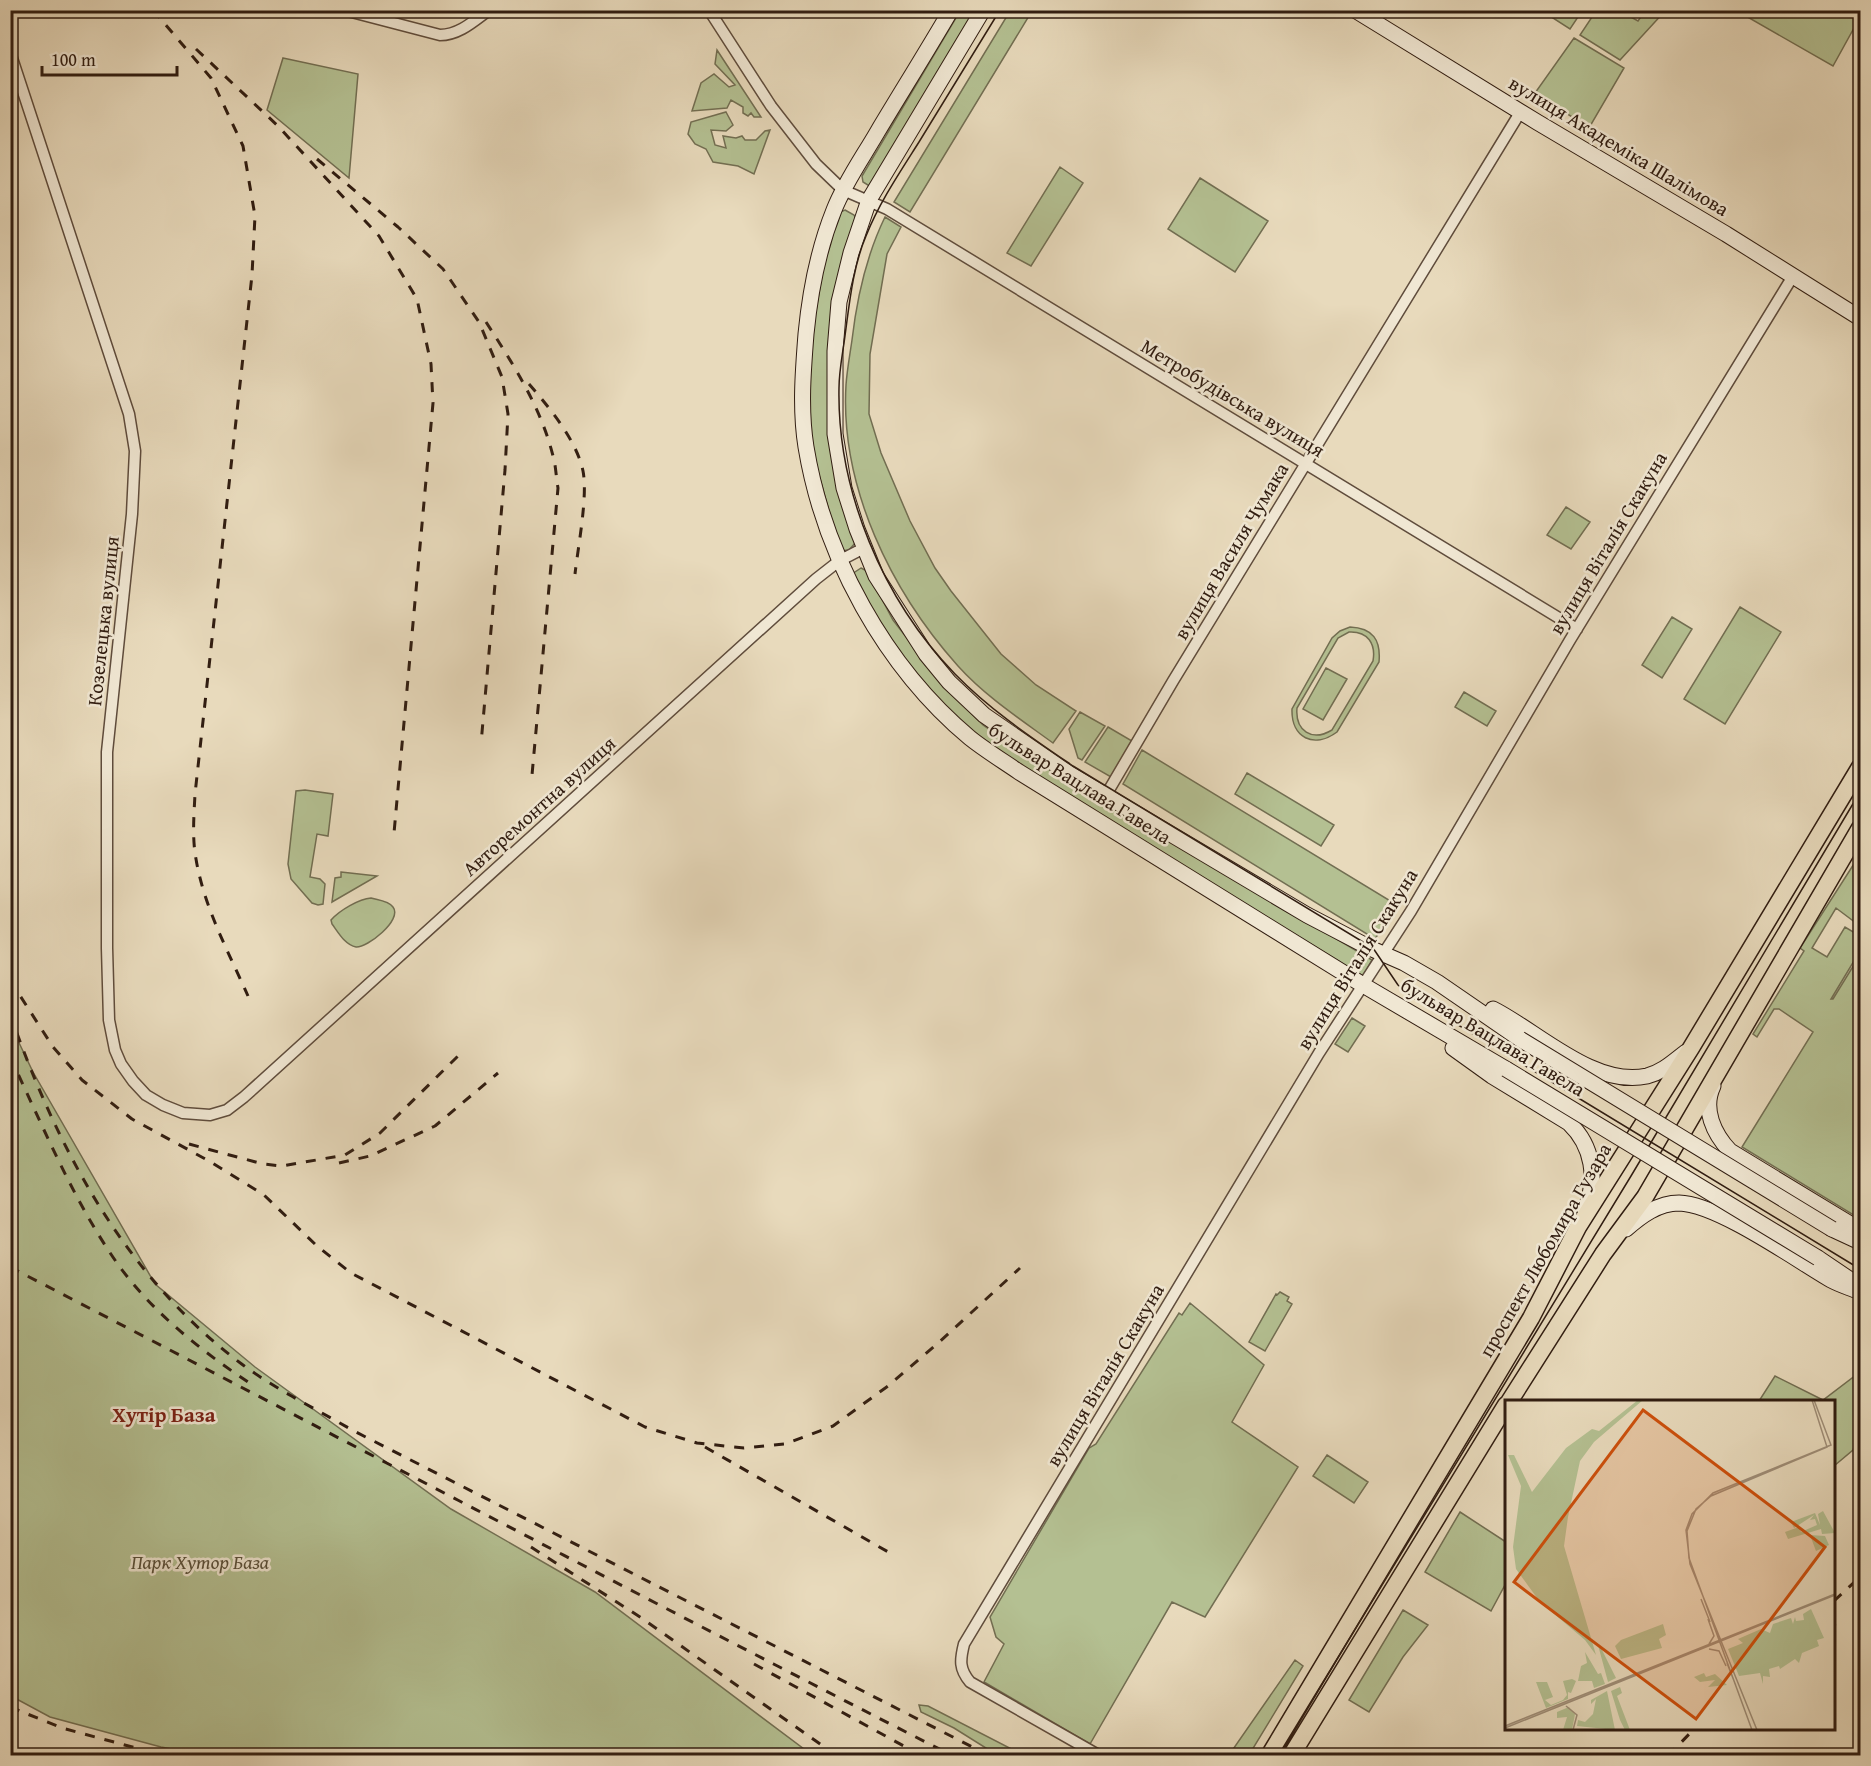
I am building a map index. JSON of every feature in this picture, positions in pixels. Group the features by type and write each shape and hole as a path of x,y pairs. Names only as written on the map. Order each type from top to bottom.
{"main road":[{"name":"бульвар Вацлава Гавела","path":"951,10 843,190 820,252 809,304 802,397 806,446 817,497 839,561 853,590 898,662 928,697 970,738 1018,772 1363,985 1506,1069 1818,1258 1860,1286"},
{"name":"бульвар Вацлава Гавела","path":"983,10 869,200 851,253 839,302 834,375 835,434 844,488 876,576 926,654 949,682 984,715 1068,773 1306,915 1404,963 1437,982 1520,1039 1832,1229 1860,1242"},
{"name":"вулиця Академіка Шалімова","path":"1355,10 1726,234 1860,318"},
{"name":"проспект Любомира Гузара","path":"1269,1755 1532,1318 1578,1227 1691,1048 1860,767"},
{"path":"1510,1400 1614,1238 1644,1197 1860,828"},
{"path":"1437,982 1496,1011 1580,1063 1610,1075 1627,1078 1647,1076 1661,1071 1691,1048"},
{"path":"1401,1007 1412,1018 1492,1076 1569,1123 1578,1131 1586,1142 1592,1170 1589,1201 1578,1227"},
{"path":"1723,1064 1709,1100 1712,1122 1723,1143 1740,1159 1860,1230"},
{"path":"1614,1238 1644,1214 1657,1208 1675,1203 1689,1204 1712,1211 1833,1281 1860,1293"},
{"path":"1291,1755 1505,1408"}],"street":[{"path":"344,10 440,35 450,35 489,10"},
{"path":"708,10 771,106 816,164 843,190"},
{"name":"Козелецька вулиця","path":"10,52 129,414 135,451 132,514 107,752 107,960 109,1020 115,1050 133,1082 146,1095 163,1106 183,1113 210,1115 227,1110 244,1097"},
{"name":"вулиця Василя Чумака","path":"1106,795 1173,681 1521,111"},
{"name":"Метробудівська вулиця","path":"843,190 869,200 895,214 1577,629"},
{"name":"вулиця Віталія Скакуна","path":"1100,1755 970,1682 963,1674 960,1664 964,1644 1036,1528 1313,1063 1411,911 1577,629 1793,276"},
{"name":"Авторемонтна вулиця","path":"244,1097 757,632 839,561 864,548"}],"green space":[{"path":"960,11 979,11 871,187 863,182 862,176"},
{"path":"1010,11 1032,11 910,212 894,202"},
{"path":"1542,11 1582,11 1570,29"},
{"path":"1596,11 1620,11 1638,21 1645,11 1665,11 1620,60 1580,35"},
{"path":"1737,11 1860,11 1860,17 1833,66"},
{"path":"1574,38 1624,68 1589,128 1535,93"},
{"path":"717,50 761,117 754,117 751,113 748,116 743,113 743,107 731,100 727,108 692,111 701,83 714,74 729,87 735,85 715,64"},
{"path":"283,58 358,74 349,178 267,110"},
{"path":"726,112 733,125 726,131 711,130 715,145 726,148 723,136 736,138 742,136 745,140 756,140 765,131 770,130 754,174 738,166 713,162 706,149 695,144 688,134 691,122"},
{"path":"1060,167 1083,183 1031,266 1007,253"},
{"path":"1200,178 1268,221 1235,272 1168,229"},
{"path":"845,210 854,215 857,220 830,350 856,542 849,550 840,551 811,446 808,357 826,252 838,213"},
{"path":"885,217 901,227 887,254 870,354 869,414 881,453 910,521 935,568 951,591 1001,654 1036,685 1076,711 1053,743 1003,707 980,687 958,666 934,637 911,605 892,571 861,499 846,423 846,379 863,277"},
{"path":"1566,507 1590,522 1571,549 1547,535"},
{"path":"861,568 867,571 893,620 944,686 983,725 1023,753 1372,960 1363,976 1015,764 974,735 933,695 880,628 852,574"},
{"path":"1740,607 1781,632 1725,724 1684,699"},
{"path":"1672,617 1692,629 1662,678 1642,665"},
{"path":"1350,627 1370,633 1379,647 1379,662 1337,732 1320,740 1312,740 1300,734 1295,727 1292,709 1332,638 1340,631","holes":["1349,632 1366,636 1372,644 1373,661 1332,730 1318,735 1306,732 1299,723 1297,708 1338,638"]},
{"path":"1326,668 1347,679 1323,720 1303,709"},
{"path":"1464,692 1496,711 1487,726 1455,707"},
{"path":"1080,712 1105,726 1082,760 1078,758 1069,729"},
{"path":"1108,727 1132,741 1111,777 1085,762"},
{"path":"1142,750 1397,905 1375,939 1123,784"},
{"path":"1247,773 1334,825 1321,846 1235,794"},
{"path":"296,791 333,794 328,836 317,834 310,877 320,879 325,884 323,904 318,905 312,903 291,879 288,864"},
{"path":"1859,856 1860,926 1836,908 1812,948 1827,957 1845,927 1860,936 1860,951 1831,999 1860,955 1860,1219 1742,1147 1813,1032 1779,1009 1774,1009 1757,1037 1753,1034 1804,951 1800,948"},
{"path":"341,872 377,876 332,902 335,878 341,877"},
{"path":"371,898 391,905 395,912 393,919 389,926 368,943 352,946 342,938 331,920 339,912 361,900"},
{"path":"1352,1018 1365,1026 1348,1052 1335,1044"},
{"name":"Парк Хутор База","path":"11,1026 33,1072 155,1284 255,1367 451,1509 595,1592 812,1755 204,1755 161,1747 50,1717 11,1696"},
{"path":"1280,1292 1289,1297 1287,1301 1292,1304 1265,1351 1249,1342 1276,1294"},
{"path":"1190,1303 1264,1365 1232,1422 1298,1467 1205,1617 1172,1602 1090,1744 984,1682 1004,1644 996,1637 990,1617 1089,1448 1096,1444 1179,1313 1182,1315"},
{"path":"1860,1372 1860,1431 1853,1450 1835,1465 1835,1400 1823,1400"},
{"path":"1775,1376 1823,1400 1760,1400"},
{"path":"1327,1455 1368,1482 1354,1503 1313,1476"},
{"path":"1460,1512 1505,1541 1505,1585 1491,1611 1425,1572"},
{"path":"1403,1610 1428,1625 1403,1657 1369,1712 1349,1700"},
{"path":"1295,1660 1303,1666 1249,1755 1229,1755"},
{"path":"919,1705 928,1706 1023,1755 997,1755 954,1728 921,1712"}],"tram line":[{"path":"1000,10 877,212 861,249 849,302 839,388 840,427 846,466 869,542 906,613 929,645 982,700 1073,766 1373,948 1398,985 1412,997 1860,1269"},
{"path":"1278,1756 1631,1176 1860,792"}],"railway":[{"path":"153,10 211,78 243,146 255,216 252,275 195,794 194,826 196,859 205,894 248,996"},
{"path":"196,49 278,126 379,236 417,299 431,364 433,403 394,833"},
{"path":"317,159 398,227 443,269 479,322 502,377 508,414 505,470 481,744"},
{"path":"486,322 534,403 548,438 558,488 532,775"},
{"path":"529,384 569,436 583,471 583,507 575,574"},
{"path":"10,980 53,1047 82,1080 132,1119 209,1161 264,1195 317,1246 351,1273 645,1427 697,1443 744,1448 785,1444 833,1426 888,1386 1020,1268"},
{"path":"10,1014 50,1114 100,1208 130,1251 164,1292 201,1330 243,1365 283,1391 352,1430 990,1756"},
{"path":"189,1144 263,1164 282,1166 345,1155 380,1133 458,1056"},
{"path":"10,1057 86,1214 130,1281 177,1328 212,1357 248,1382"},
{"path":"339,1163 370,1156 435,1126 498,1073"},
{"path":"10,1267 953,1756"},
{"path":"705,1447 890,1553"},
{"path":"531,1547 640,1617 837,1756"},
{"path":"1835,1600 1860,1577"},
{"path":"754,1664 922,1756"},
{"path":"10,1707 62,1728 136,1748 177,1756"},
{"path":"1668,1756 1693,1730"}],"district":[{"name":"Хутір База","path":"164,1415"}]}
